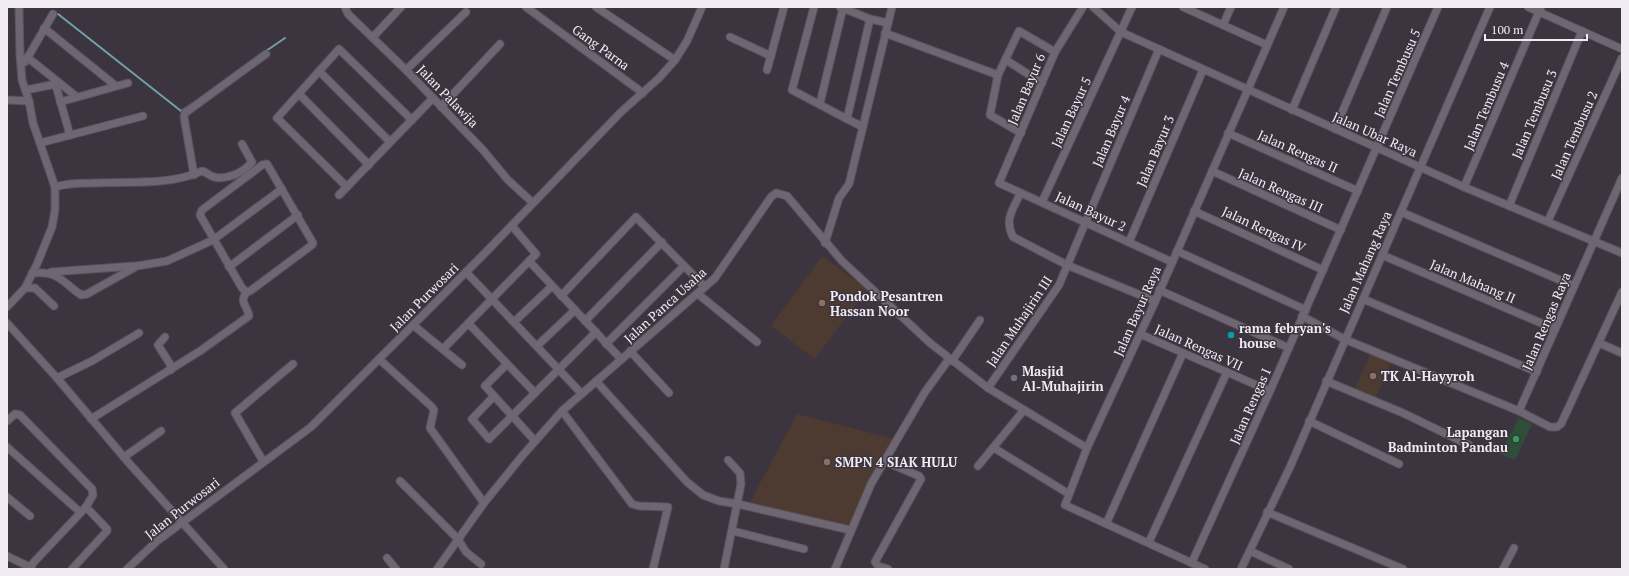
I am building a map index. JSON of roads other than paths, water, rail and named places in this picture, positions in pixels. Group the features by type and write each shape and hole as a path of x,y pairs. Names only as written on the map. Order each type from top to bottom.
{"street":[{"path":"7,306 25,288 52,227 55,187 33,123 21,69 19,7"},
{"name":"Jalan Palawija","path":"345,7 348,14 406,70 483,150 507,179 533,203"},
{"path":"373,37 401,7"},
{"path":"596,7 675,60"},
{"name":"Jalan Purwosari","path":"127,569 156,542 263,461 311,427 512,226 621,112 675,60 687,41 702,7"},
{"path":"768,70 784,7"},
{"path":"814,7 792,90 820,103 863,127"},
{"path":"825,243 839,198 849,184 892,7"},
{"name":"Jalan Bayur 6","path":"999,183 1055,52 1082,7"},
{"name":"Jalan Ubar Raya","path":"1093,7 1121,32 1464,187 1622,253"},
{"name":"Jalan Bayur 5","path":"1042,202 1132,7"},
{"path":"1183,7 1267,45"},
{"path":"1223,25 1231,7"},
{"name":"Jalan Bayur Raya","path":"1069,494 1087,448 1155,301 1284,7"},
{"path":"1292,110 1336,7"},
{"path":"1335,129 1386,7"},
{"name":"Jalan Tembusu 5","path":"1377,148 1438,7"},
{"name":"Jalan Mahang Raya","path":"1241,569 1290,466 1344,339 1363,299 1419,167 1490,7"},
{"path":"1528,7 1540,9 1582,31 1622,49"},
{"path":"820,103 841,8 870,19 888,23"},
{"name":"Gang Parna","path":"531,9 643,92"},
{"name":"Jalan Tembusu 4","path":"1464,187 1540,9"},
{"path":"406,70 466,12"},
{"path":"21,69 44,28 54,14"},
{"path":"847,119 870,19"},
{"path":"44,28 116,86"},
{"path":"1021,133 990,115 998,75 1006,60 1012,41 1019,31 1055,52"},
{"name":"Jalan Tembusu 3","path":"1509,206 1582,31"},
{"path":"885,33 998,75"},
{"path":"730,37 771,56"},
{"path":"441,107 500,44"},
{"path":"347,187 277,118 339,49 412,120"},
{"name":"Jalan Bayur 4","path":"1068,266 1159,49"},
{"path":"194,175 184,117 185,113 266,54"},
{"path":"27,57 55,82 77,97"},
{"name":"Jalan Tembusu 2","path":"1548,221 1622,58"},
{"path":"1006,60 1042,83"},
{"name":"Jalan Bayur 3","path":"1129,242 1203,70"},
{"path":"319,71 390,142"},
{"path":"26,90 55,82"},
{"path":"55,82 70,135"},
{"path":"60,102 128,83"},
{"path":"298,94 369,164"},
{"path":"340,195 432,98"},
{"path":"7,100 29,101"},
{"path":"40,143 143,116"},
{"name":"Jalan Rengas II","path":"1228,133 1358,191"},
{"path":"55,187 82,183 168,181 194,175 202,171 211,176 224,178 239,172 252,162 242,144"},
{"name":"Jalan Rengas I","path":"1192,562 1270,391 1377,148"},
{"path":"91,419 171,370 250,316 242,300 243,296 312,245 313,240 266,164 200,212 200,215 213,240 242,288 247,292"},
{"name":"Jalan Rengas III","path":"1212,171 1341,230"},
{"name":"Jalan Rengas Raya","path":"1519,411 1622,178"},
{"name":"Jalan Bayur 2","path":"999,183 1020,194 1042,202 1172,262"},
{"path":"32,273 137,266 167,261 213,240 282,189"},
{"name":"Jalan Panca Usaha","path":"436,569 484,503 562,411 715,278 771,197 776,194 784,194 825,243 876,294 951,360 988,388 1087,448"},
{"path":"1020,194 1009,215 1008,222 1013,237 1068,266 1155,301"},
{"name":"Jalan Rengas IV","path":"1194,211 1324,270"},
{"path":"1401,212 1574,286"},
{"path":"229,267 298,215"},
{"path":"562,296 636,217 705,287"},
{"path":"443,349 536,254 512,226"},
{"path":"585,321 662,242"},
{"path":"1177,251 1306,310"},
{"name":"Jalan Mahang II","path":"1382,255 1556,329"},
{"path":"529,261 621,359"},
{"path":"47,272 58,276 81,294 88,294 137,266"},
{"path":"606,344 684,266"},
{"name":"Jalan Muhajirin III","path":"988,388 1059,285 1068,266"},
{"path":"466,272 582,394"},
{"path":"514,322 552,286"},
{"path":"25,288 35,288 54,306"},
{"path":"1159,290 1289,348"},
{"path":"1302,316 1344,339 1519,411 1550,427 1557,427 1561,424 1600,343 1620,301 1622,292"},
{"path":"698,294 757,342"},
{"path":"1363,299 1537,372"},
{"path":"537,346 575,310"},
{"path":"835,569 850,530 884,461 925,392 951,360 980,320"},
{"path":"7,323 224,569"},
{"path":"468,324 506,365 535,393"},
{"path":"412,325 462,365"},
{"path":"494,396 472,419 489,439 596,332"},
{"path":"57,378 92,361 139,333"},
{"name":"Jalan Rengas VII","path":"1140,334 1270,391"},
{"path":"165,337 158,345 170,364 171,370"},
{"path":"1600,343 1622,353"},
{"path":"630,351 669,393"},
{"path":"1106,524 1183,353"},
{"path":"379,358 434,410 430,428 484,503"},
{"path":"263,461 235,413 293,364"},
{"path":"506,365 485,386 535,441"},
{"path":"1149,542 1227,372"},
{"path":"596,381 692,486 703,495 719,501 850,530"},
{"path":"1326,381 1403,413 1468,445"},
{"path":"978,466 1024,410"},
{"path":"562,411 632,504 638,506 668,507 653,569"},
{"path":"7,420 15,414 20,415 92,488 94,495 86,507 31,568 7,556"},
{"path":"1309,421 1399,464"},
{"path":"124,457 161,431"},
{"path":"7,447 80,512"},
{"path":"994,448 1069,494 1065,505 1149,542 1205,569"},
{"path":"724,569 738,504 741,476 728,460"},
{"path":"884,461 919,476 920,479 875,562 878,566 888,569"},
{"path":"400,481 458,539 466,552 481,564"},
{"path":"7,497 30,516"},
{"path":"72,569 107,531 107,529 86,507"},
{"path":"1267,512 1403,569"},
{"path":"733,531 804,549"},
{"path":"1503,569 1514,548"},
{"path":"1250,551 1289,569"},
{"path":"387,558 396,569"}],"waterway":[{"path":"58,14 181,111 202,97"},
{"path":"266,51 285,38"}],"place":[{"name":"Pondok Pesantren Hassan Noor","path":"822,303"},
{"name":"rama febryan's house","path":"1231,335"},
{"name":"TK Al-Hayyroh","path":"1373,376"},
{"name":"Masjid Al-Muhajirin","path":"1014,378"},
{"name":"Lapangan Badminton Pandau","path":"1516,439"},
{"name":"SMPN 4 SIAK HULU","path":"827,462"}]}
